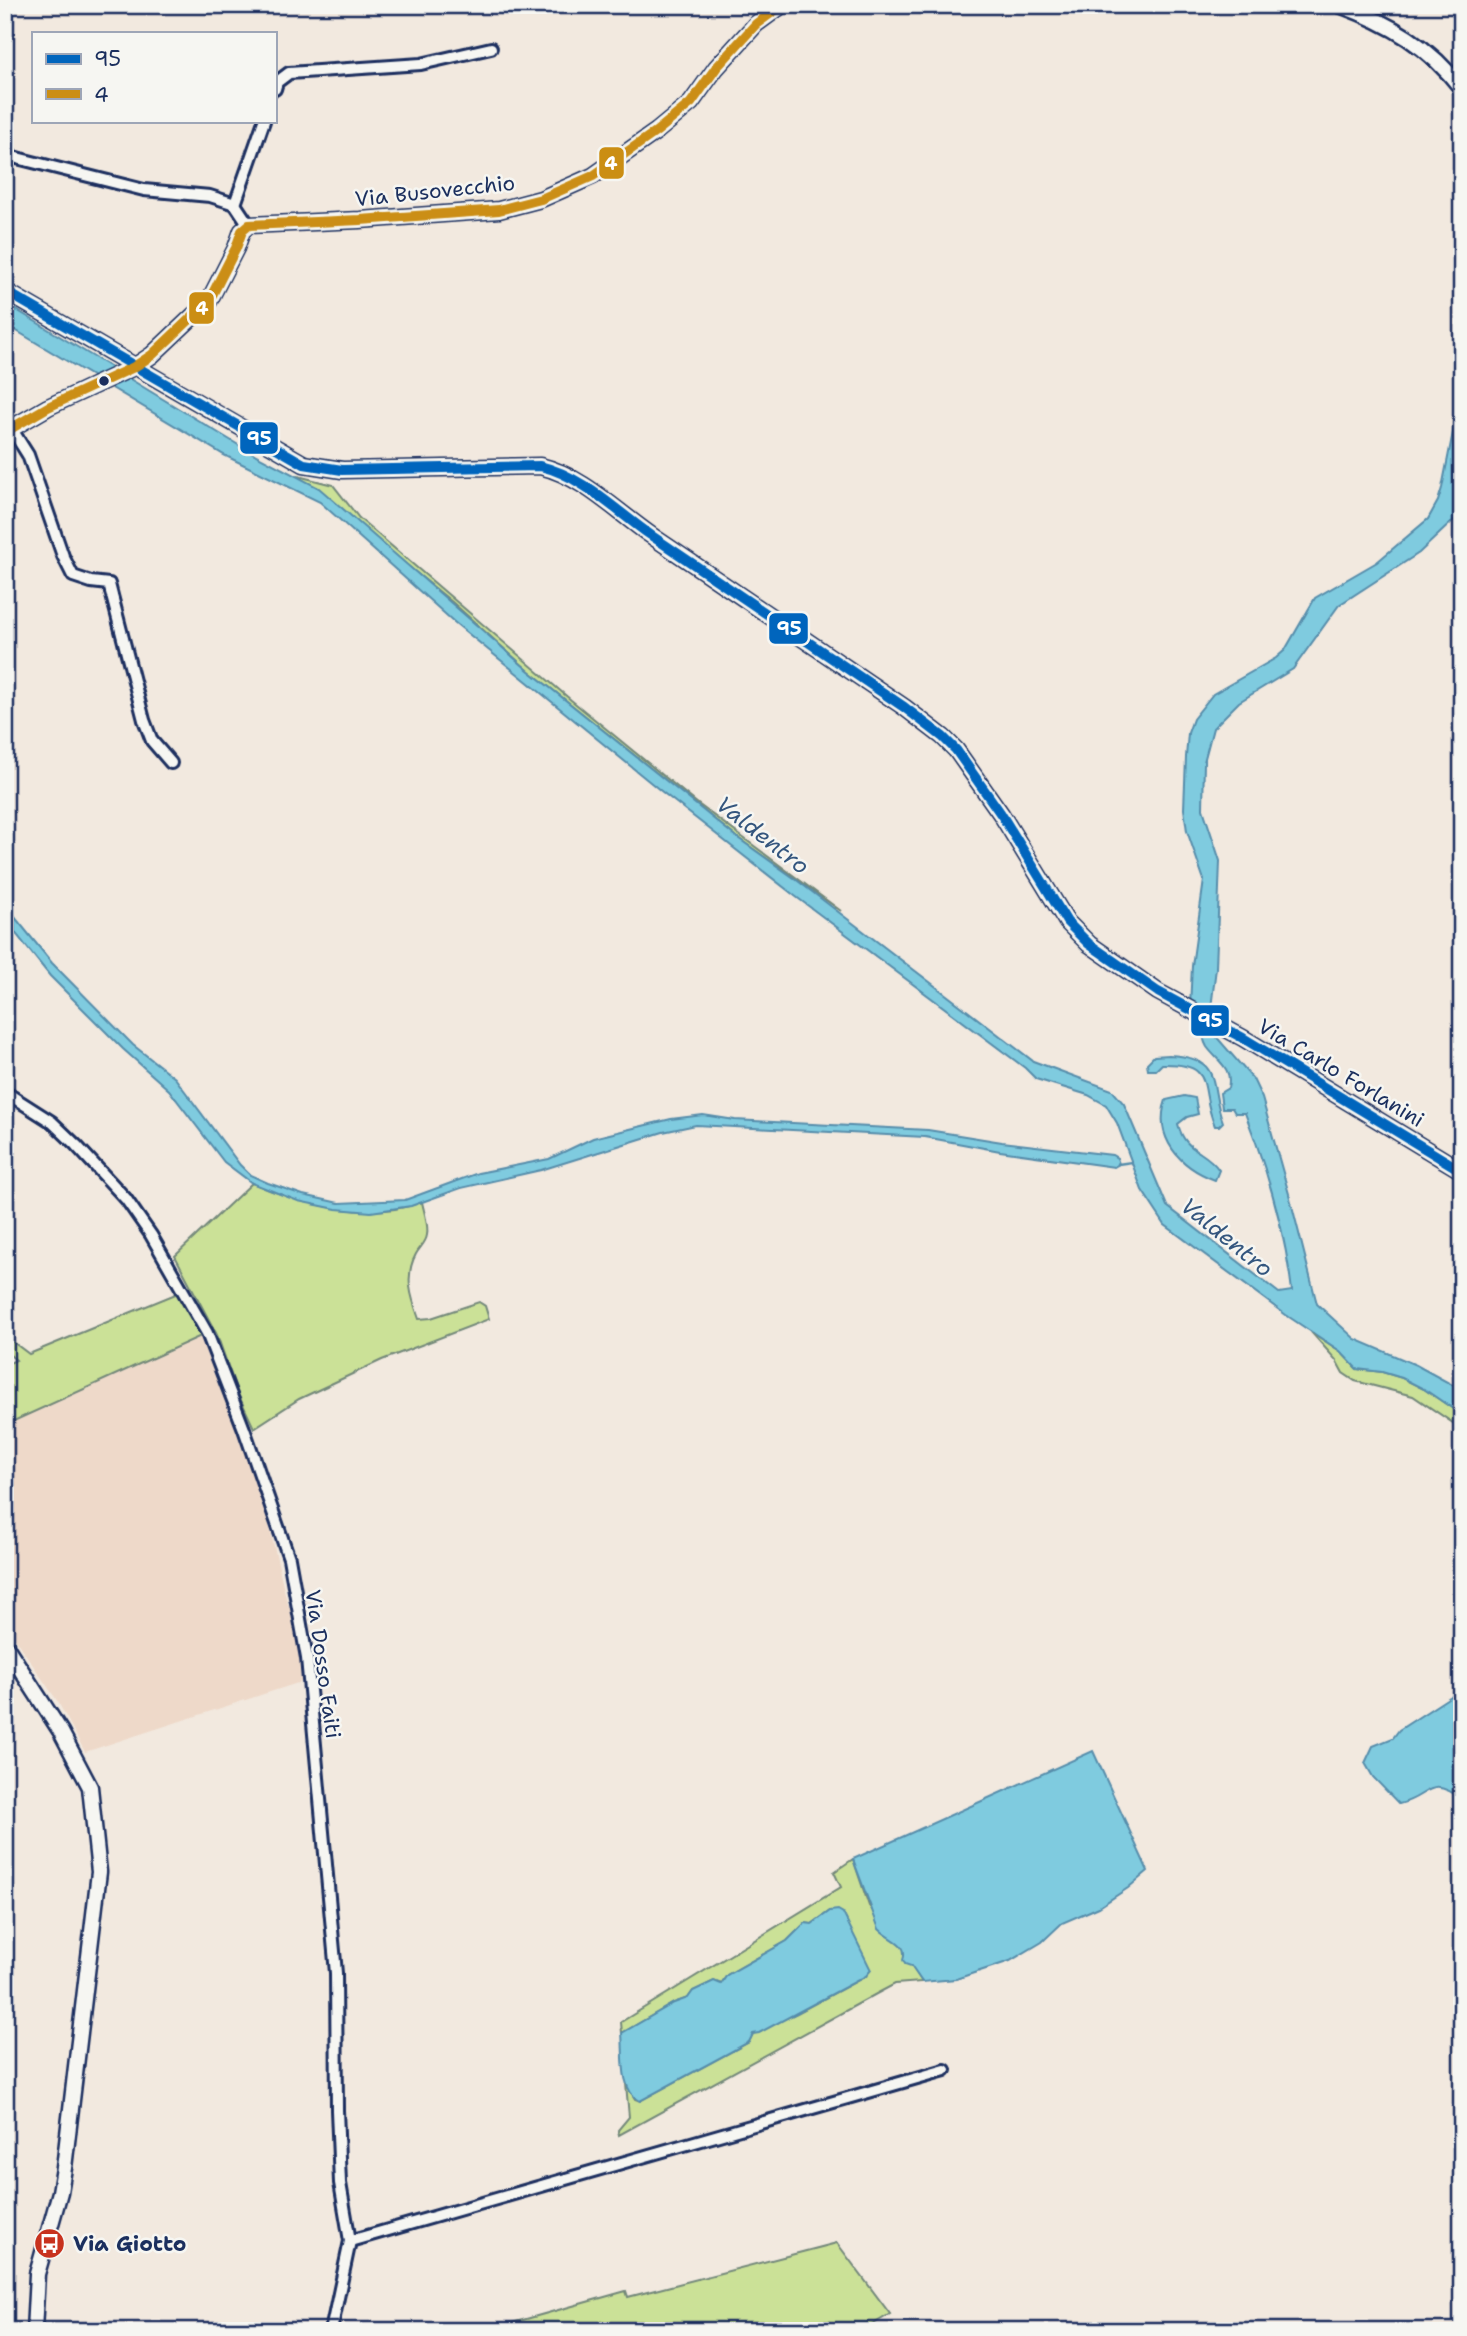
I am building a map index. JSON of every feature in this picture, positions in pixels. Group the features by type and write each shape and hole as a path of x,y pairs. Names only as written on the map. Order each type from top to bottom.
{"street":[{"name":"Via Busovecchio","path":"249,225 499,210 541,199 593,176 657,131 691,103 716,68 756,24 782,5"},
{"path":"1340,5 1373,17 1423,47 1444,66 1462,89"},
{"path":"276,86 289,73 421,64 491,48"},
{"path":"235,204 264,122"},
{"path":"5,155 144,190 210,196 235,204 249,225 242,231 209,301 173,337 129,370 8,430 28,455 63,556 73,576 109,584 144,720 152,741 172,763"},
{"path":"5,291 129,370"},
{"name":"Via Carlo Forlanini","path":"129,370 291,458 316,468 342,470 540,466 564,474 584,486 648,533 904,707 943,737 974,774 1053,901 1077,934 1103,956 1158,992 1462,1171"},
{"name":"Via Dosso Faiti","path":"5,1092 52,1122 76,1145 126,1199 173,1271 206,1333 244,1429 289,1558 307,1658 335,1959 340,2183 350,2241 331,2331"},
{"path":"5,1645 61,1732 90,1787 99,1872 64,2168 37,2274 34,2331"},
{"path":"350,2241 945,2070"}],"shaded area":[{"path":"201,1336 243,1440 264,1503 290,1609 304,1681 85,1752 58,1702 5,1624 5,1425"}],"green space":[{"path":"298,476 333,485 359,518 571,700 698,804 841,911 735,836 528,670 452,602"},
{"path":"252,1183 314,1204 358,1211 380,1211 422,1202 427,1235 410,1270 411,1295 419,1319 431,1318 479,1302 485,1306 489,1319 382,1360 299,1399 254,1428 238,1394 217,1335 175,1256"},
{"path":"178,1293 201,1336 5,1425 5,1365 16,1360 5,1351 5,1336 29,1354"},
{"path":"1311,1332 1340,1351 1357,1369 1382,1372 1424,1389 1462,1415 1462,1429 1413,1396 1355,1381 1343,1373 1336,1360"},
{"path":"853,1859 869,1906 904,1948 905,1956 922,1982 895,1984 619,2135 618,2130 629,2117 626,2084 635,2099 640,2101 749,2042 753,2033 866,1976 830,1911 812,1924 805,1923 787,1941 727,1975 721,1984 714,1981 693,1991 688,1998 674,2003 622,2033 621,2022 841,1887 834,1872"},
{"path":"837,2243 890,2314 862,2331 508,2331 505,2325 626,2291 628,2297"}],"water":[{"path":"5,303 245,449 319,488 528,670 735,836 1033,1061 1112,1090 1124,1104 1167,1206 1279,1293 1292,1291 1280,1224 1261,1156 1245,1113 1235,1113 1232,1108 1222,1108 1220,1093 1228,1088 1228,1075 1224,1066 1207,1047 1202,1025 1214,1034 1253,1079 1262,1098 1317,1304 1355,1339 1416,1365 1462,1390 1462,1415 1424,1389 1402,1378 1357,1369 1340,1351 1286,1315 1165,1225 1142,1190 1117,1123 1106,1105 1088,1095 1036,1079 1025,1068 795,896 454,622 320,502 224,455 5,324"},
{"path":"1462,413 1462,493 1455,519 1419,553 1339,605 1293,669 1239,702 1213,728 1204,762 1203,809 1220,861 1216,968 1210,1016 1190,1007 1192,966 1204,880 1187,831 1184,809 1188,733 1193,719 1213,694 1276,658 1285,650 1315,598 1377,562 1428,519 1438,501 1455,422"},
{"path":"5,905 52,963 133,1045 175,1078 250,1175 303,1195 339,1203 405,1200 478,1173 549,1159 593,1138 671,1119 703,1115 735,1120 928,1130 1112,1155 1117,1158 1119,1164 1114,1167 925,1137 696,1125 663,1132 541,1170 461,1188 411,1206 371,1212 336,1209 298,1201 252,1183 224,1162 169,1090 123,1049 50,976 5,920"},
{"path":"1154,1056 1187,1057 1207,1067 1223,1122 1219,1126 1215,1126 1199,1073 1180,1065 1162,1064 1156,1070 1148,1070 1147,1063"},
{"path":"1184,1096 1195,1098 1198,1114 1187,1117 1178,1124 1181,1133 1190,1146 1214,1163 1219,1170 1215,1180 1181,1159 1167,1139 1163,1127 1166,1100"},
{"path":"1462,1689 1462,1799 1442,1788 1435,1788 1399,1804 1373,1777 1365,1763 1373,1746 1393,1738 1399,1730"},
{"path":"1093,1751 1148,1871 1099,1907 1062,1923 1042,1942 1010,1961 956,1979 922,1982 911,1966 905,1964 901,1946 879,1929 853,1859"},
{"path":"838,1910 843,1913 871,1970 866,1976 753,2034 749,2042 640,2101 633,2096 624,2071 622,2033 674,2003 688,1998 693,1991 714,1981 721,1984 727,1975 787,1941 805,1923 812,1924 830,1911"}],"waterway":[{"path":"1118,1164 1132,1162"}],"transit line":[{"name":"4","path":"5,432 48,407 134,367 152,355 209,301 242,231 249,225 499,210 541,199 593,176 657,131 691,103 716,68 756,24 782,5"},
{"name":"95","path":"5,291 304,464 342,470 540,466 585,486 652,536 904,707 943,737 956,750 1001,814 1067,922 1089,944 1158,992 1243,1038 1462,1171"}],"place":[{"name":"Via Giotto","path":"50,2244"}],"water label":[{"name":"Valdentro","path":"763,835"},
{"name":"Valdentro","path":"1227,1237"}]}
